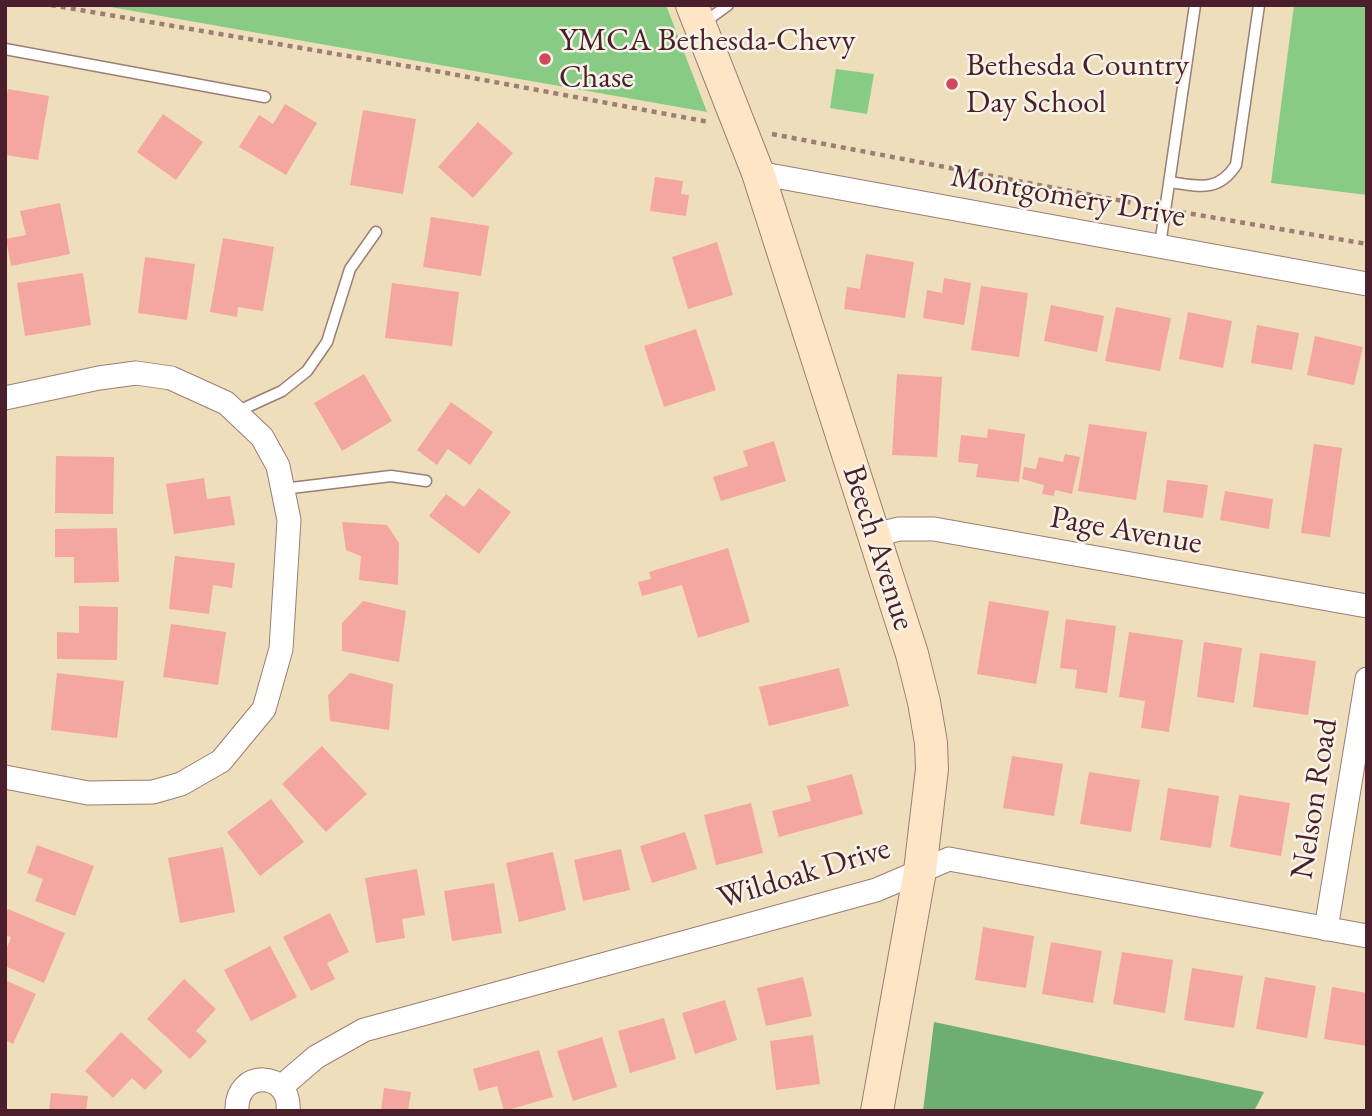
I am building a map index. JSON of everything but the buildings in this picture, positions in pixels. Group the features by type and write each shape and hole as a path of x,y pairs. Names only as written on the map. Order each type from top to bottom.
{"street":[{"name":"Beech Avenue","path":"696,15 758,173 875,535 912,654 931,743 932,769 920,871 877,1111"},
{"name":"Montgomery Drive","path":"758,173 1367,284"},
{"path":"5,398 136,373 171,378 226,403 262,437 278,466 289,520 281,649 264,709 221,761 181,784 153,792 88,793 5,777"},
{"name":"Page Avenue","path":"875,535 899,529 934,529 1367,606"},
{"name":"Nelson Road","path":"1325,929 1367,679"},
{"name":"Wildoak Drive","path":"281,1087 316,1056 365,1030 876,890 949,859 1367,936"},
{"path":"237,1111 240,1091 247,1084 264,1079 281,1087 289,1103 288,1111"}],"lane":[{"path":"696,15 728,5"},
{"path":"1160,245 1195,5"},
{"path":"1169,182 1212,186 1230,174 1236,164 1259,5"},
{"path":"5,49 265,97"},
{"path":"236,412 282,391 307,371 327,342 350,269 376,232"},
{"path":"283,489 391,476 426,481"}],"path":[{"path":"51,5 414,67 716,123"},
{"path":"768,133 1165,209 1367,244"}],"green space":[{"name":"YMCA Bethesda-Chevy Chase","path":"99,5 666,5 707,112"},
{"path":"1294,5 1367,5 1367,195 1271,183"},
{"path":"836,69 874,74 867,114 830,108"},
{"path":"934,1022 1264,1092 1254,1111 923,1111"}],"place":[{"name":"YMCA Bethesda-Chevy Chase","path":"545,59"},
{"name":"Bethesda Country Day School","path":"952,84"}]}
